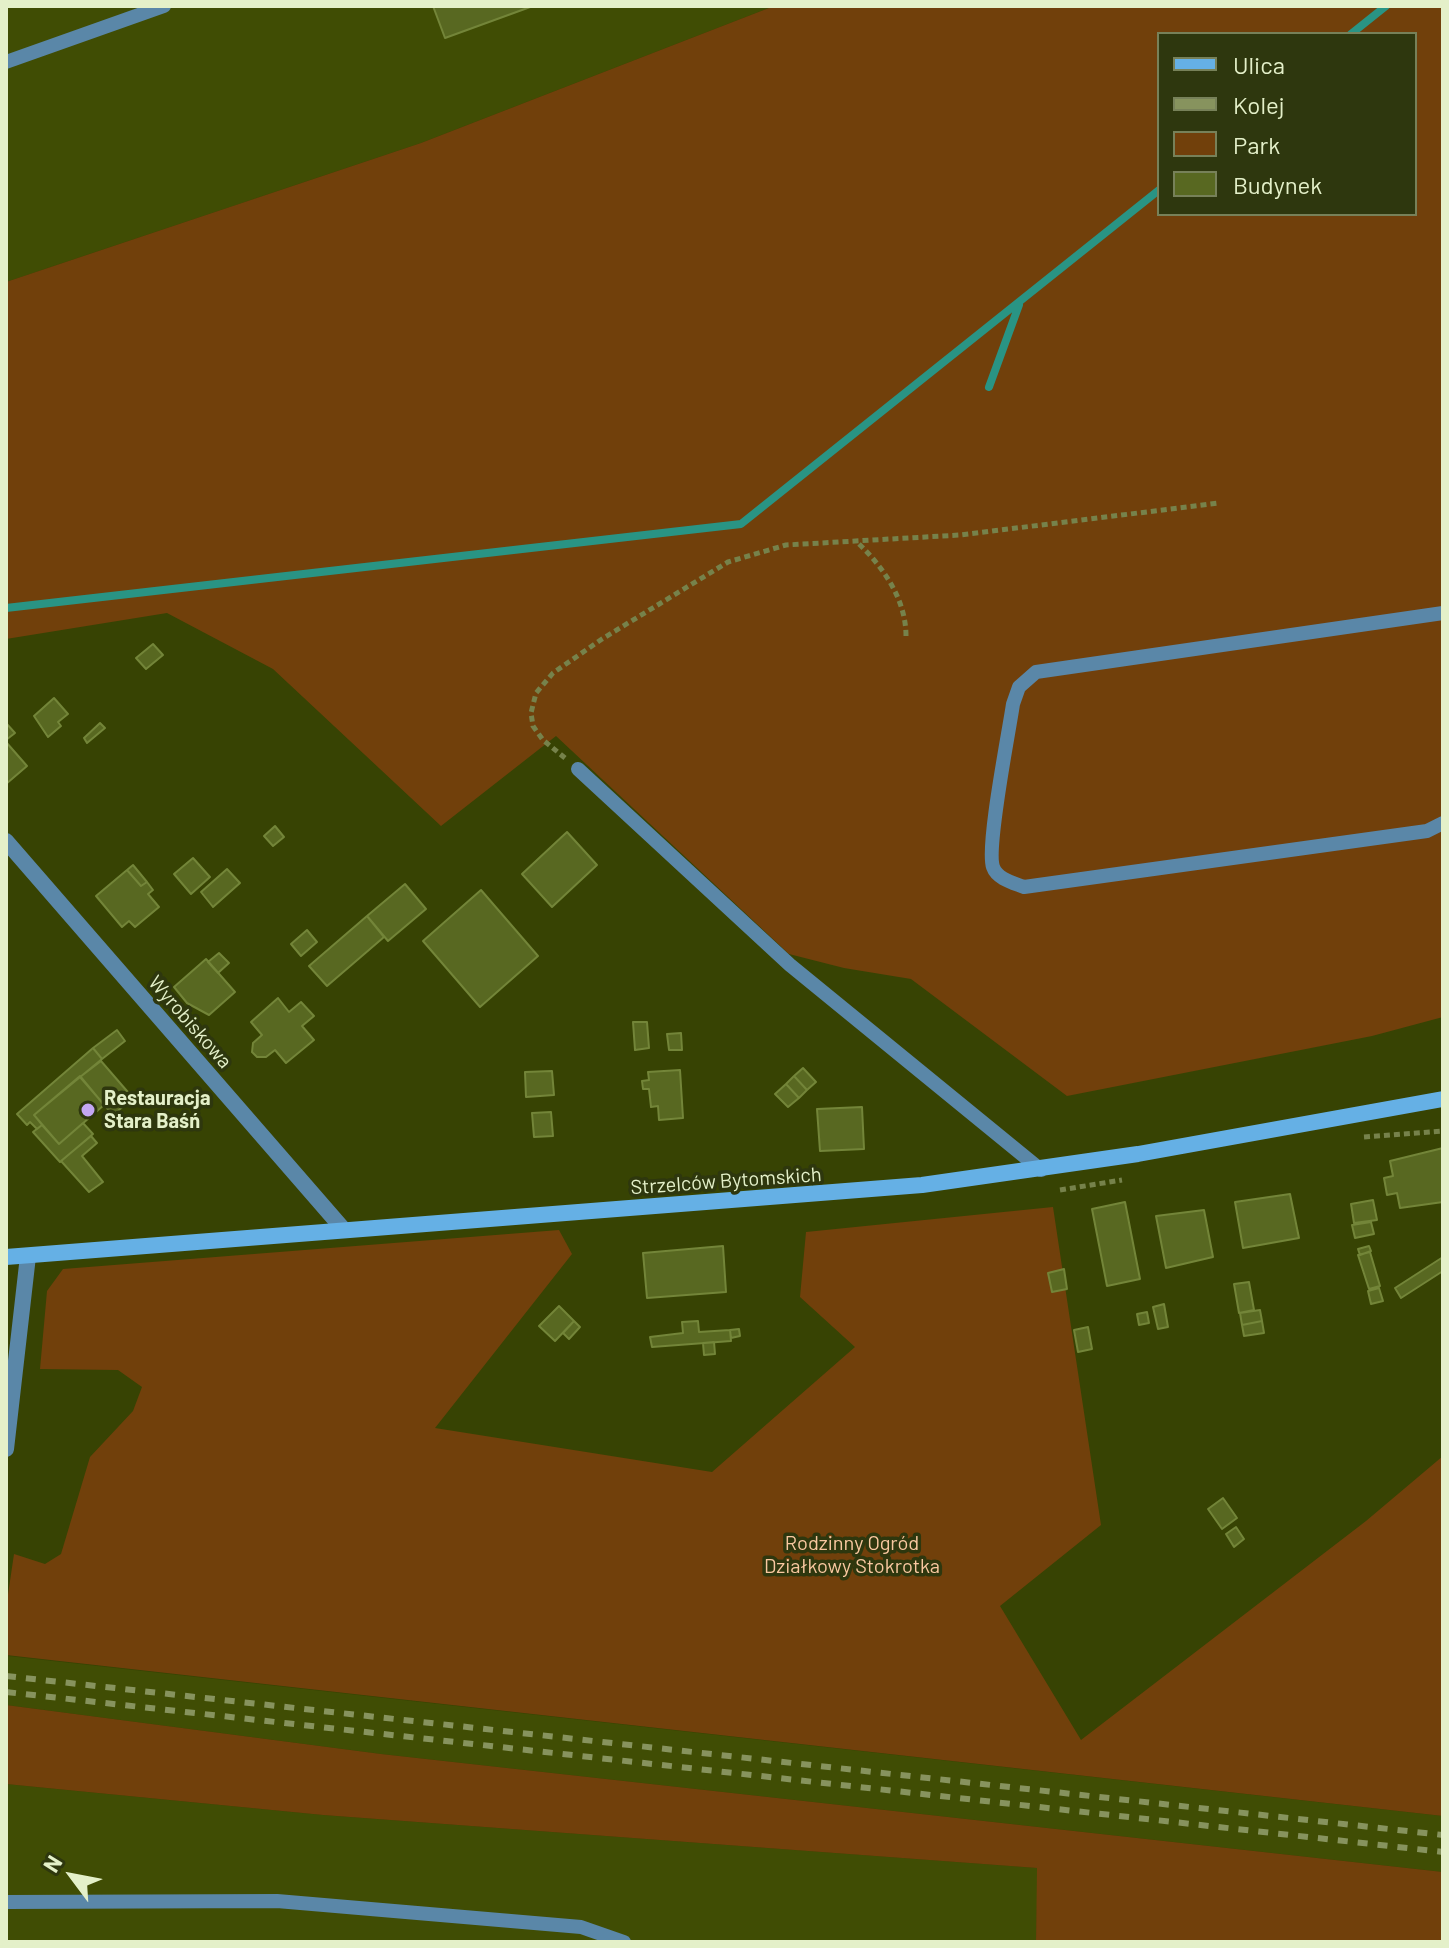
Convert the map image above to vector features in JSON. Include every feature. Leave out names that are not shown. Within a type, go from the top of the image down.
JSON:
[{"type":"street","name":"Wyrobiskowa","points":[[6,841],[344,1230]]},
{"type":"street","name":"Strzelców Bytomskich","points":[[6,1257],[922,1185],[1041,1170],[1443,1099]]},
{"type":"street","points":[[6,1449],[28,1256]]},
{"type":"lane","points":[[6,62],[164,6]]},
{"type":"lane","points":[[1443,613],[1036,672],[1019,687],[1013,704],[993,843],[993,866],[999,875],[1024,887],[1427,831],[1443,823]]},
{"type":"lane","points":[[578,769],[790,965],[1041,1170]]},
{"type":"lane","points":[[6,1902],[277,1901],[581,1927],[624,1942]]},
{"type":"path","points":[[578,769],[543,740],[533,726],[531,713],[536,693],[553,673],[728,562],[786,545],[960,535],[1219,503]]},
{"type":"path","points":[[858,543],[875,560],[893,589],[906,616],[906,636]]},
{"type":"path","points":[[1352,1139],[1443,1131]]},
{"type":"path","points":[[1060,1190],[1127,1180]]},
{"type":"shaded area","points":[[6,6],[774,6],[421,143],[6,282]]},
{"type":"shaded area","points":[[8,1656],[1443,1816],[1443,1872],[381,1754],[6,1705]]},
{"type":"shaded area","points":[[6,1784],[323,1815],[1038,1868],[1036,1942],[6,1942]]},
{"type":"green space","points":[[774,6],[1443,6],[1443,1017],[1372,1036],[1067,1096],[911,979],[844,968],[789,954],[556,736],[441,826],[273,669],[167,613],[6,639],[6,282],[421,143]]},
{"type":"green space","name":"Rodzinny Ogród Działkowy Stokrotka","points":[[1053,1207],[1101,1525],[1000,1606],[1081,1740],[1366,1521],[1443,1456],[1443,1816],[6,1655],[6,1608],[14,1554],[45,1564],[61,1554],[90,1457],[133,1411],[142,1387],[118,1370],[40,1369],[47,1291],[63,1269],[559,1230],[572,1254],[435,1428],[712,1472],[855,1347],[800,1297],[806,1232]]},
{"type":"green space","points":[[6,1705],[381,1754],[1443,1872],[1443,1942],[1036,1942],[1037,1868],[323,1815],[6,1784]]},
{"type":"building","points":[[433,6],[533,6],[445,38]]},
{"type":"building","points":[[153,644],[163,655],[146,669],[136,658]]},
{"type":"building","points":[[54,698],[68,714],[58,722],[61,726],[48,737],[34,716]]},
{"type":"building","points":[[6,723],[15,733],[6,740]]},
{"type":"building","points":[[100,723],[105,728],[87,743],[84,738]]},
{"type":"building","points":[[6,742],[27,766],[6,784]]},
{"type":"building","points":[[275,826],[284,837],[273,846],[264,836]]},
{"type":"building","points":[[567,832],[597,865],[552,907],[522,874]]},
{"type":"building","points":[[193,858],[210,877],[191,894],[174,874]]},
{"type":"building","points":[[133,865],[147,882],[141,886],[127,870]]},
{"type":"building","points":[[227,869],[240,883],[213,907],[201,892]]},
{"type":"building","points":[[127,870],[141,886],[147,882],[153,890],[148,894],[159,907],[135,927],[129,921],[122,927],[96,896]]},
{"type":"building","points":[[405,884],[426,909],[388,941],[367,916]]},
{"type":"building","points":[[481,890],[538,956],[480,1007],[423,941]]},
{"type":"building","points":[[367,916],[384,937],[327,986],[309,966]]},
{"type":"building","points":[[307,930],[317,942],[301,956],[291,944]]},
{"type":"building","points":[[219,953],[229,963],[218,973],[208,962]]},
{"type":"building","points":[[206,959],[235,992],[209,1015],[187,1003],[174,987]]},
{"type":"building","points":[[278,998],[289,1012],[301,1002],[314,1016],[302,1026],[314,1040],[286,1063],[275,1050],[266,1057],[257,1057],[252,1052],[253,1043],[262,1035],[251,1022]]},
{"type":"building","points":[[633,1022],[647,1022],[649,1048],[635,1050]]},
{"type":"building","points":[[117,1030],[125,1041],[102,1059],[93,1048]]},
{"type":"building","points":[[681,1033],[682,1050],[669,1050],[667,1034]]},
{"type":"building","points":[[93,1048],[102,1059],[34,1115],[42,1125],[37,1129],[30,1122],[27,1125],[17,1114]]},
{"type":"building","points":[[101,1061],[133,1098],[113,1115],[80,1077]]},
{"type":"building","points":[[803,1068],[816,1082],[807,1090],[794,1076]]},
{"type":"building","points":[[680,1070],[683,1118],[659,1120],[658,1106],[651,1107],[649,1089],[643,1089],[642,1081],[649,1080],[648,1072]]},
{"type":"building","points":[[552,1071],[554,1095],[526,1097],[525,1072]]},
{"type":"building","points":[[80,1076],[104,1105],[59,1144],[34,1115]]},
{"type":"building","points":[[794,1076],[807,1090],[799,1098],[786,1084]]},
{"type":"building","points":[[786,1084],[799,1098],[788,1107],[775,1094]]},
{"type":"building","points":[[862,1107],[864,1149],[820,1151],[817,1109]]},
{"type":"building","points":[[551,1112],[553,1136],[534,1137],[532,1113]]},
{"type":"building","points":[[83,1123],[93,1134],[60,1162],[33,1132],[42,1125],[59,1144]]},
{"type":"building","points":[[91,1136],[97,1143],[82,1156],[103,1182],[89,1192],[61,1161]]},
{"type":"building","points":[[1443,1148],[1443,1202],[1400,1208],[1397,1193],[1387,1195],[1384,1178],[1393,1176],[1390,1161]]},
{"type":"building","points":[[1290,1194],[1299,1238],[1243,1248],[1235,1202]]},
{"type":"building","points":[[1373,1200],[1377,1220],[1354,1223],[1351,1204]]},
{"type":"building","points":[[1125,1202],[1140,1279],[1107,1286],[1092,1209]]},
{"type":"building","points":[[1204,1210],[1213,1257],[1166,1268],[1156,1216]]},
{"type":"building","points":[[1371,1222],[1374,1234],[1355,1238],[1352,1225]]},
{"type":"building","points":[[723,1246],[726,1292],[647,1298],[643,1253]]},
{"type":"building","points":[[1369,1246],[1371,1251],[1360,1255],[1358,1249]]},
{"type":"building","points":[[1370,1252],[1380,1286],[1369,1289],[1358,1255]]},
{"type":"building","points":[[1443,1257],[1443,1271],[1401,1298],[1395,1288]]},
{"type":"building","points":[[1064,1269],[1067,1289],[1052,1292],[1048,1273]]},
{"type":"building","points":[[1249,1282],[1254,1310],[1239,1313],[1234,1284]]},
{"type":"building","points":[[1379,1288],[1383,1301],[1371,1304],[1368,1291]]},
{"type":"building","points":[[1164,1304],[1168,1327],[1158,1329],[1153,1307]]},
{"type":"building","points":[[559,1306],[574,1321],[555,1341],[539,1326]]},
{"type":"building","points":[[1260,1310],[1262,1321],[1242,1325],[1240,1313]]},
{"type":"building","points":[[1147,1312],[1149,1323],[1139,1325],[1137,1314]]},
{"type":"building","points":[[574,1321],[580,1327],[569,1339],[563,1333]]},
{"type":"building","points":[[698,1321],[699,1332],[730,1330],[731,1341],[652,1347],[650,1337],[683,1333],[682,1322]]},
{"type":"building","points":[[1262,1321],[1264,1333],[1244,1336],[1242,1325]]},
{"type":"building","points":[[1088,1327],[1092,1349],[1078,1352],[1074,1330]]},
{"type":"building","points":[[739,1329],[740,1336],[731,1338],[730,1330]]},
{"type":"building","points":[[714,1342],[715,1354],[704,1355],[703,1343]]},
{"type":"building","points":[[1223,1498],[1237,1518],[1222,1529],[1208,1509]]},
{"type":"building","points":[[1236,1527],[1244,1539],[1234,1547],[1226,1534]]},
{"type":"waterway","points":[[1354,32],[1386,6]]},
{"type":"waterway","points":[[6,608],[741,524],[1157,192]]},
{"type":"waterway","points":[[989,387],[1019,305]]},
{"type":"railway","points":[[6,1676],[1443,1835]]},
{"type":"railway","points":[[6,1692],[1443,1852]]},
{"type":"place","name":"Restauracja Stara Baśń","points":[[88,1110]]}]
